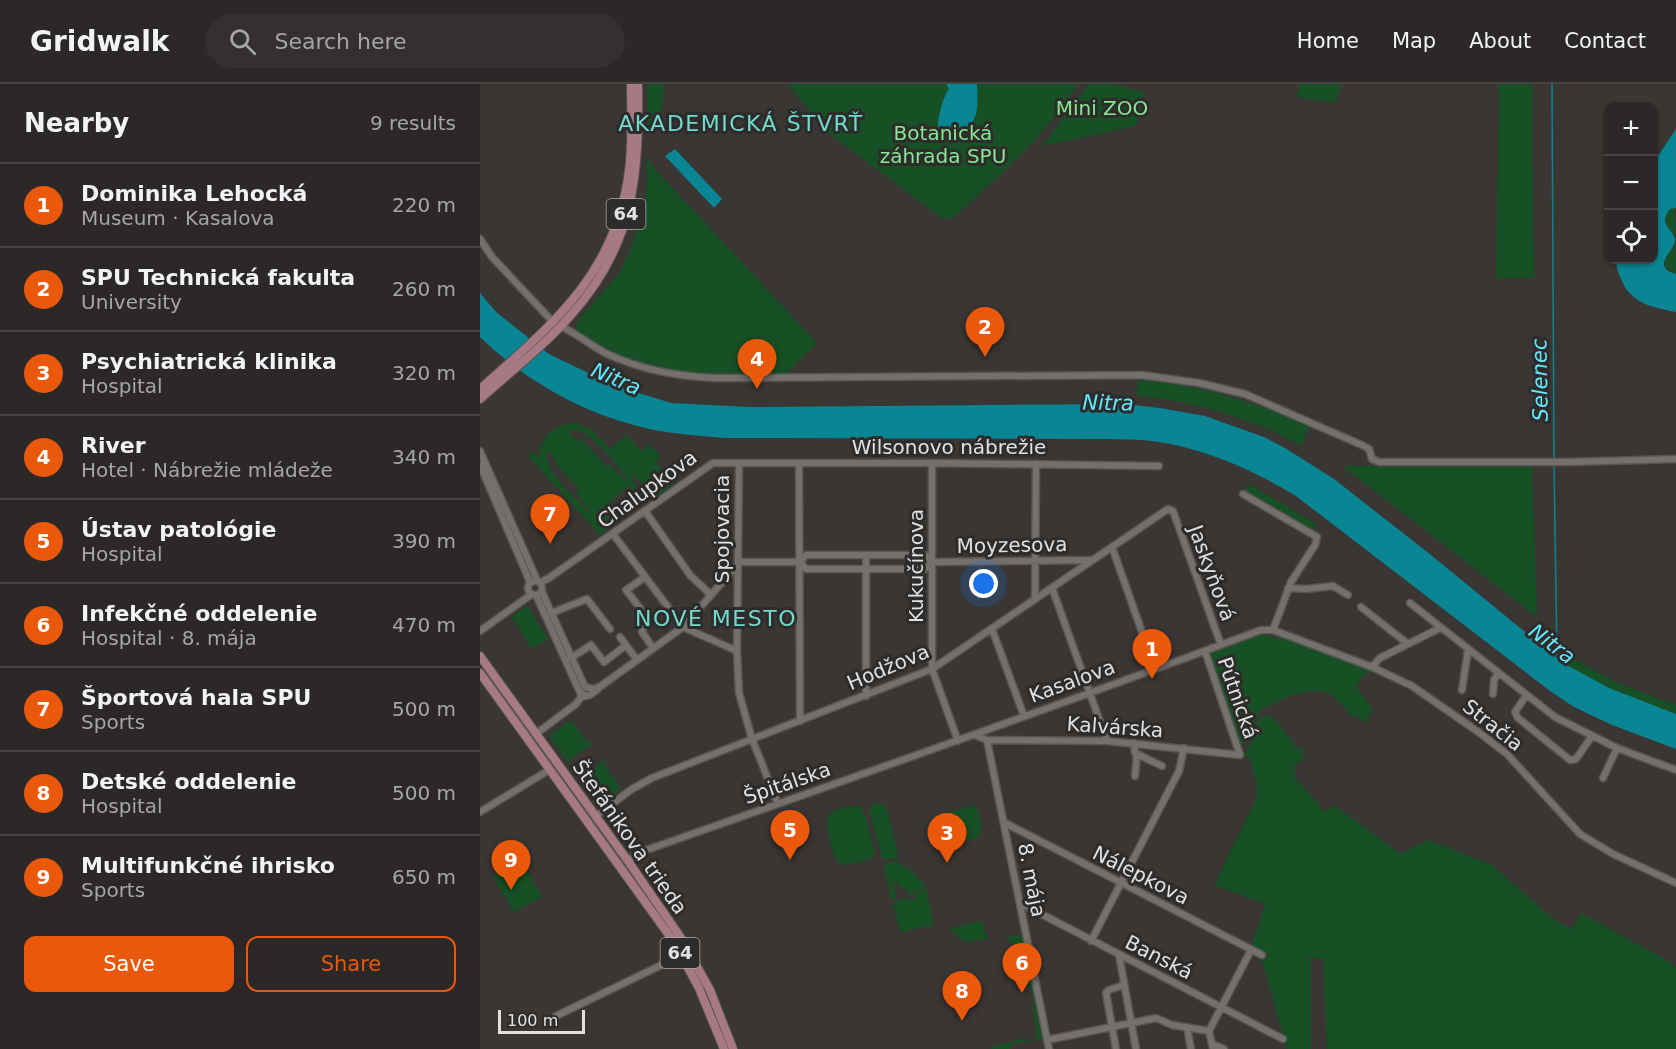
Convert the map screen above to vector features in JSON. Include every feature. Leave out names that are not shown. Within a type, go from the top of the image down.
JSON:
[{"type":"main road","name":"64","points":[[557,324],[593,274],[615,231],[629,172],[632,140],[631,84]]},
{"type":"main road","name":"64","points":[[480,399],[508,369],[579,306],[603,273],[621,232],[636,173],[638,84]]},
{"type":"main road","name":"64","points":[[480,388],[508,369]]},
{"type":"main road","name":"Štefánikova trieda","points":[[480,656],[690,951],[710,990],[734,1049]]},
{"type":"main road","name":"Štefánikova trieda","points":[[480,673],[682,955],[699,987],[724,1049]]},
{"type":"main road","points":[[528,740],[537,734]]},
{"type":"main road","points":[[549,770],[558,764]]},
{"type":"main road","points":[[620,866],[628,861]]},
{"type":"main road","points":[[682,955],[690,951]]},
{"type":"street","points":[[480,239],[492,257],[557,324],[604,352],[627,362],[674,376],[715,378],[1142,375],[1199,382],[1245,394],[1364,446],[1369,449],[1375,461],[1570,462],[1676,459]]},
{"type":"street","points":[[480,452],[582,697]]},
{"type":"street","points":[[799,462],[800,721]]},
{"type":"street","name":"Wilsonovo nábrežie","points":[[739,464],[932,462],[1159,466]]},
{"type":"street","name":"Kukučínova","points":[[932,462],[932,669],[958,741]]},
{"type":"street","name":"Chalupkova","points":[[480,631],[549,578],[713,463],[739,464]]},
{"type":"street","name":"Spojovacia","points":[[739,464],[737,651],[739,693],[752,739],[778,804]]},
{"type":"street","points":[[1035,599],[1036,464]]},
{"type":"street","points":[[480,465],[536,588],[551,613],[585,687],[582,697],[576,704],[537,734]]},
{"type":"street","points":[[1243,494],[1317,537],[1315,545],[1288,588],[1269,630]]},
{"type":"street","name":"Hodžova","points":[[596,816],[632,789],[652,778],[932,669],[1168,509],[1173,511]]},
{"type":"street","name":"Jaskyňová","points":[[1173,511],[1221,645]]},
{"type":"street","points":[[645,512],[690,575],[710,594]]},
{"type":"street","points":[[613,534],[682,627],[737,651]]},
{"type":"street","points":[[1112,548],[1155,669]]},
{"type":"street","name":"Moyzesova","points":[[739,562],[800,562],[806,555],[925,555],[932,562],[1093,560]]},
{"type":"street","points":[[866,555],[866,696]]},
{"type":"street","points":[[582,697],[590,695],[682,627],[739,562]]},
{"type":"street","name":"Moyzesova","points":[[800,562],[806,569],[925,569],[932,562]]},
{"type":"street","points":[[645,577],[626,590],[647,617],[642,633],[653,648]]},
{"type":"street","points":[[1288,588],[1333,586],[1348,595]]},
{"type":"street","points":[[1052,588],[1107,741]]},
{"type":"street","points":[[551,613],[587,599],[610,629]]},
{"type":"street","points":[[1410,603],[1555,717],[1617,748],[1676,770]]},
{"type":"street","points":[[1361,608],[1408,644]]},
{"type":"street","points":[[1372,667],[1380,658],[1440,628]]},
{"type":"street","points":[[992,629],[1024,716]]},
{"type":"street","name":"Kasalova","points":[[958,741],[1089,692],[1269,630]]},
{"type":"street","name":"Stračia","points":[[1269,630],[1372,667],[1412,686],[1507,754],[1580,834],[1613,854],[1676,883]]},
{"type":"street","points":[[620,637],[637,660]]},
{"type":"street","points":[[571,658],[591,645],[604,662],[625,646]]},
{"type":"street","points":[[1462,690],[1467,650]]},
{"type":"street","name":"Pútnická","points":[[1205,651],[1240,755]]},
{"type":"street","points":[[1493,694],[1494,680],[1498,674]]},
{"type":"street","points":[[585,687],[594,689],[601,686]]},
{"type":"street","points":[[1526,696],[1515,712],[1518,718],[1570,759],[1576,759],[1592,736]]},
{"type":"street","points":[[974,735],[987,740]]},
{"type":"street","name":"Kalvárska","points":[[987,740],[1107,741],[1240,755]]},
{"type":"street","name":"8. mája","points":[[987,740],[1049,1049]]},
{"type":"street","name":"Špitálska","points":[[628,861],[638,853],[958,741]]},
{"type":"street","points":[[1134,743],[1137,754],[1135,776]]},
{"type":"street","points":[[1091,941],[1179,771],[1184,748]]},
{"type":"street","points":[[1603,778],[1617,748]]},
{"type":"street","points":[[1137,754],[1162,766]]},
{"type":"street","points":[[480,812],[549,770]]},
{"type":"street","name":"Nálepkova","points":[[1005,823],[1263,956]]},
{"type":"street","name":"Banská","points":[[1020,903],[1283,1040]]},
{"type":"street","points":[[1224,1049],[1213,1046],[1209,1031],[1251,950]]},
{"type":"street","points":[[556,1016],[682,955]]},
{"type":"street","points":[[1119,955],[1136,1049]]},
{"type":"street","points":[[1116,1049],[1106,993],[1124,985]]},
{"type":"street","points":[[1047,1040],[1156,1018],[1172,1024],[1209,1031]]},
{"type":"street","points":[[1187,1027],[1191,1049]]},
{"type":"green space","points":[[647,84],[664,84],[661,122],[648,135]]},
{"type":"green space","name":"Botanická záhrada SPU","points":[[787,84],[1078,84],[1036,139],[1004,171],[953,218],[943,219],[830,134]]},
{"type":"green space","name":"Mini ZOO","points":[[1089,84],[1111,84],[1144,92],[1136,126],[1042,146]]},
{"type":"green space","points":[[1300,84],[1341,84],[1336,103],[1297,97]]},
{"type":"green space","points":[[1499,84],[1532,84],[1534,278],[1496,278]]},
{"type":"green space","points":[[647,156],[654,168],[817,343],[785,375],[706,374],[667,370],[622,357],[575,332],[578,320],[619,274],[632,245],[646,201]]},
{"type":"green space","points":[[1675,207],[1676,274],[1665,267],[1666,259],[1675,240],[1665,219],[1670,209]]},
{"type":"green space","points":[[1138,380],[1205,390],[1267,409],[1310,426],[1301,446],[1262,427],[1222,412],[1180,402],[1137,396]]},
{"type":"green space","points":[[576,423],[592,430],[610,449],[626,435],[642,451],[649,444],[661,457],[655,462],[674,483],[655,498],[627,468],[636,487],[634,504],[624,518],[603,524],[608,529],[600,535],[528,456],[533,452],[539,458],[545,438],[555,429]],"holes":[[[578,430],[607,454],[621,470],[629,484],[610,464],[606,466],[582,439],[578,442],[568,431]],[[547,450],[557,461],[555,463],[579,490],[576,494],[593,514],[560,482],[549,466]],[[629,485],[629,499],[622,510],[610,516],[596,515]]]},
{"type":"green space","points":[[1532,465],[1537,617],[1342,466]]},
{"type":"green space","points":[[1249,484],[1316,524],[1313,530],[1245,490]]},
{"type":"green space","points":[[528,606],[548,639],[532,649],[511,616]]},
{"type":"green space","points":[[1263,634],[1277,639],[1280,637],[1372,669],[1368,674],[1365,673],[1356,687],[1372,708],[1367,724],[1355,715],[1353,718],[1330,694],[1322,691],[1305,692],[1262,708],[1243,745],[1239,746],[1209,654]]},
{"type":"green space","points":[[1561,652],[1616,682],[1676,705],[1676,714],[1614,691],[1582,675],[1558,657]]},
{"type":"green space","points":[[1263,716],[1277,722],[1295,743],[1293,746],[1305,751],[1302,754],[1306,754],[1293,768],[1297,771],[1293,776],[1318,803],[1322,811],[1335,806],[1401,854],[1428,840],[1492,865],[1553,919],[1572,929],[1581,913],[1670,962],[1676,968],[1676,1049],[1327,1049],[1323,959],[1311,957],[1311,1049],[1287,1049],[1263,964],[1252,944],[1265,904],[1214,885],[1256,799],[1257,786],[1250,759],[1244,755],[1254,737],[1258,721]]},
{"type":"green space","points":[[571,720],[586,741],[591,741],[593,744],[568,762],[549,736]]},
{"type":"green space","points":[[605,759],[605,766],[621,789],[603,805],[600,805],[580,778]]},
{"type":"green space","points":[[883,804],[887,809],[898,854],[896,858],[882,859],[869,809],[871,805]]},
{"type":"green space","points":[[860,805],[867,821],[875,855],[865,861],[844,865],[837,860],[832,848],[828,832],[829,815],[835,810]]},
{"type":"green space","points":[[976,805],[981,822],[980,835],[977,838],[947,845],[940,814]]},
{"type":"green space","points":[[520,859],[542,897],[513,912],[493,875]]},
{"type":"green space","points":[[897,861],[916,875],[926,887],[908,895],[906,888],[900,889],[898,882],[893,883],[896,897],[894,900],[891,899],[884,867],[886,864]]},
{"type":"green space","points":[[926,888],[934,925],[900,932],[893,904],[907,897],[910,901],[913,900],[916,897],[913,895]]},
{"type":"green space","points":[[978,921],[982,922],[988,939],[965,942],[949,929]]},
{"type":"green space","points":[[1023,934],[1042,1036],[1040,1039],[1011,1044],[1011,1049],[991,1049],[991,1047],[1020,1039],[1038,1038],[1034,1036],[1037,1034],[1030,984],[1027,984],[1018,950],[1005,938]]},
{"type":"water","points":[[946,84],[977,84],[975,116],[968,127],[963,130],[951,131],[938,127],[941,107],[949,89]]},
{"type":"water","points":[[1676,129],[1676,208],[1670,209],[1665,219],[1675,239],[1664,263],[1668,271],[1676,274],[1676,312],[1643,303],[1635,298],[1623,284],[1616,264],[1658,264],[1658,156]]},
{"type":"water","points":[[675,149],[722,199],[714,208],[665,156]]},
{"type":"water","points":[[480,293],[496,312],[549,354],[613,385],[671,403],[749,407],[1124,404],[1205,416],[1264,437],[1334,479],[1563,663],[1609,688],[1676,714],[1676,749],[1612,725],[1574,707],[1296,496],[1262,477],[1209,454],[1171,444],[1141,440],[725,438],[645,428],[592,411],[551,391],[496,352],[480,337]]},
{"type":"waterway","name":"Selenec","points":[[1552,84],[1554,461]]},
{"type":"waterway","name":"Selenec","points":[[1554,466],[1557,656]]},
{"type":"place","name":"SPU Technická fakulta","points":[[985,357]]},
{"type":"place","name":"River","points":[[757,389]]},
{"type":"place","name":"Športová hala SPU","points":[[550,544]]},
{"type":"place","name":"Dominika Lehocká","points":[[1152,679]]},
{"type":"place","name":"Ústav patológie","points":[[790,860]]},
{"type":"place","name":"Psychiatrická klinika","points":[[947,863]]},
{"type":"place","name":"Multifunkčné ihrisko","points":[[511,890]]},
{"type":"place","name":"Infekčné oddelenie","points":[[1022,993]]},
{"type":"place","name":"Detské oddelenie","points":[[962,1021]]},
{"type":"district","name":"AKADEMICKÁ ŠTVRŤ","points":[[741,123]]},
{"type":"district","name":"NOVÉ MESTO","points":[[716,618]]},
{"type":"water label","name":"Nitra","points":[[616,379]]},
{"type":"water label","name":"Nitra","points":[[1108,403]]},
{"type":"water label","name":"Nitra","points":[[1552,644]]}]
